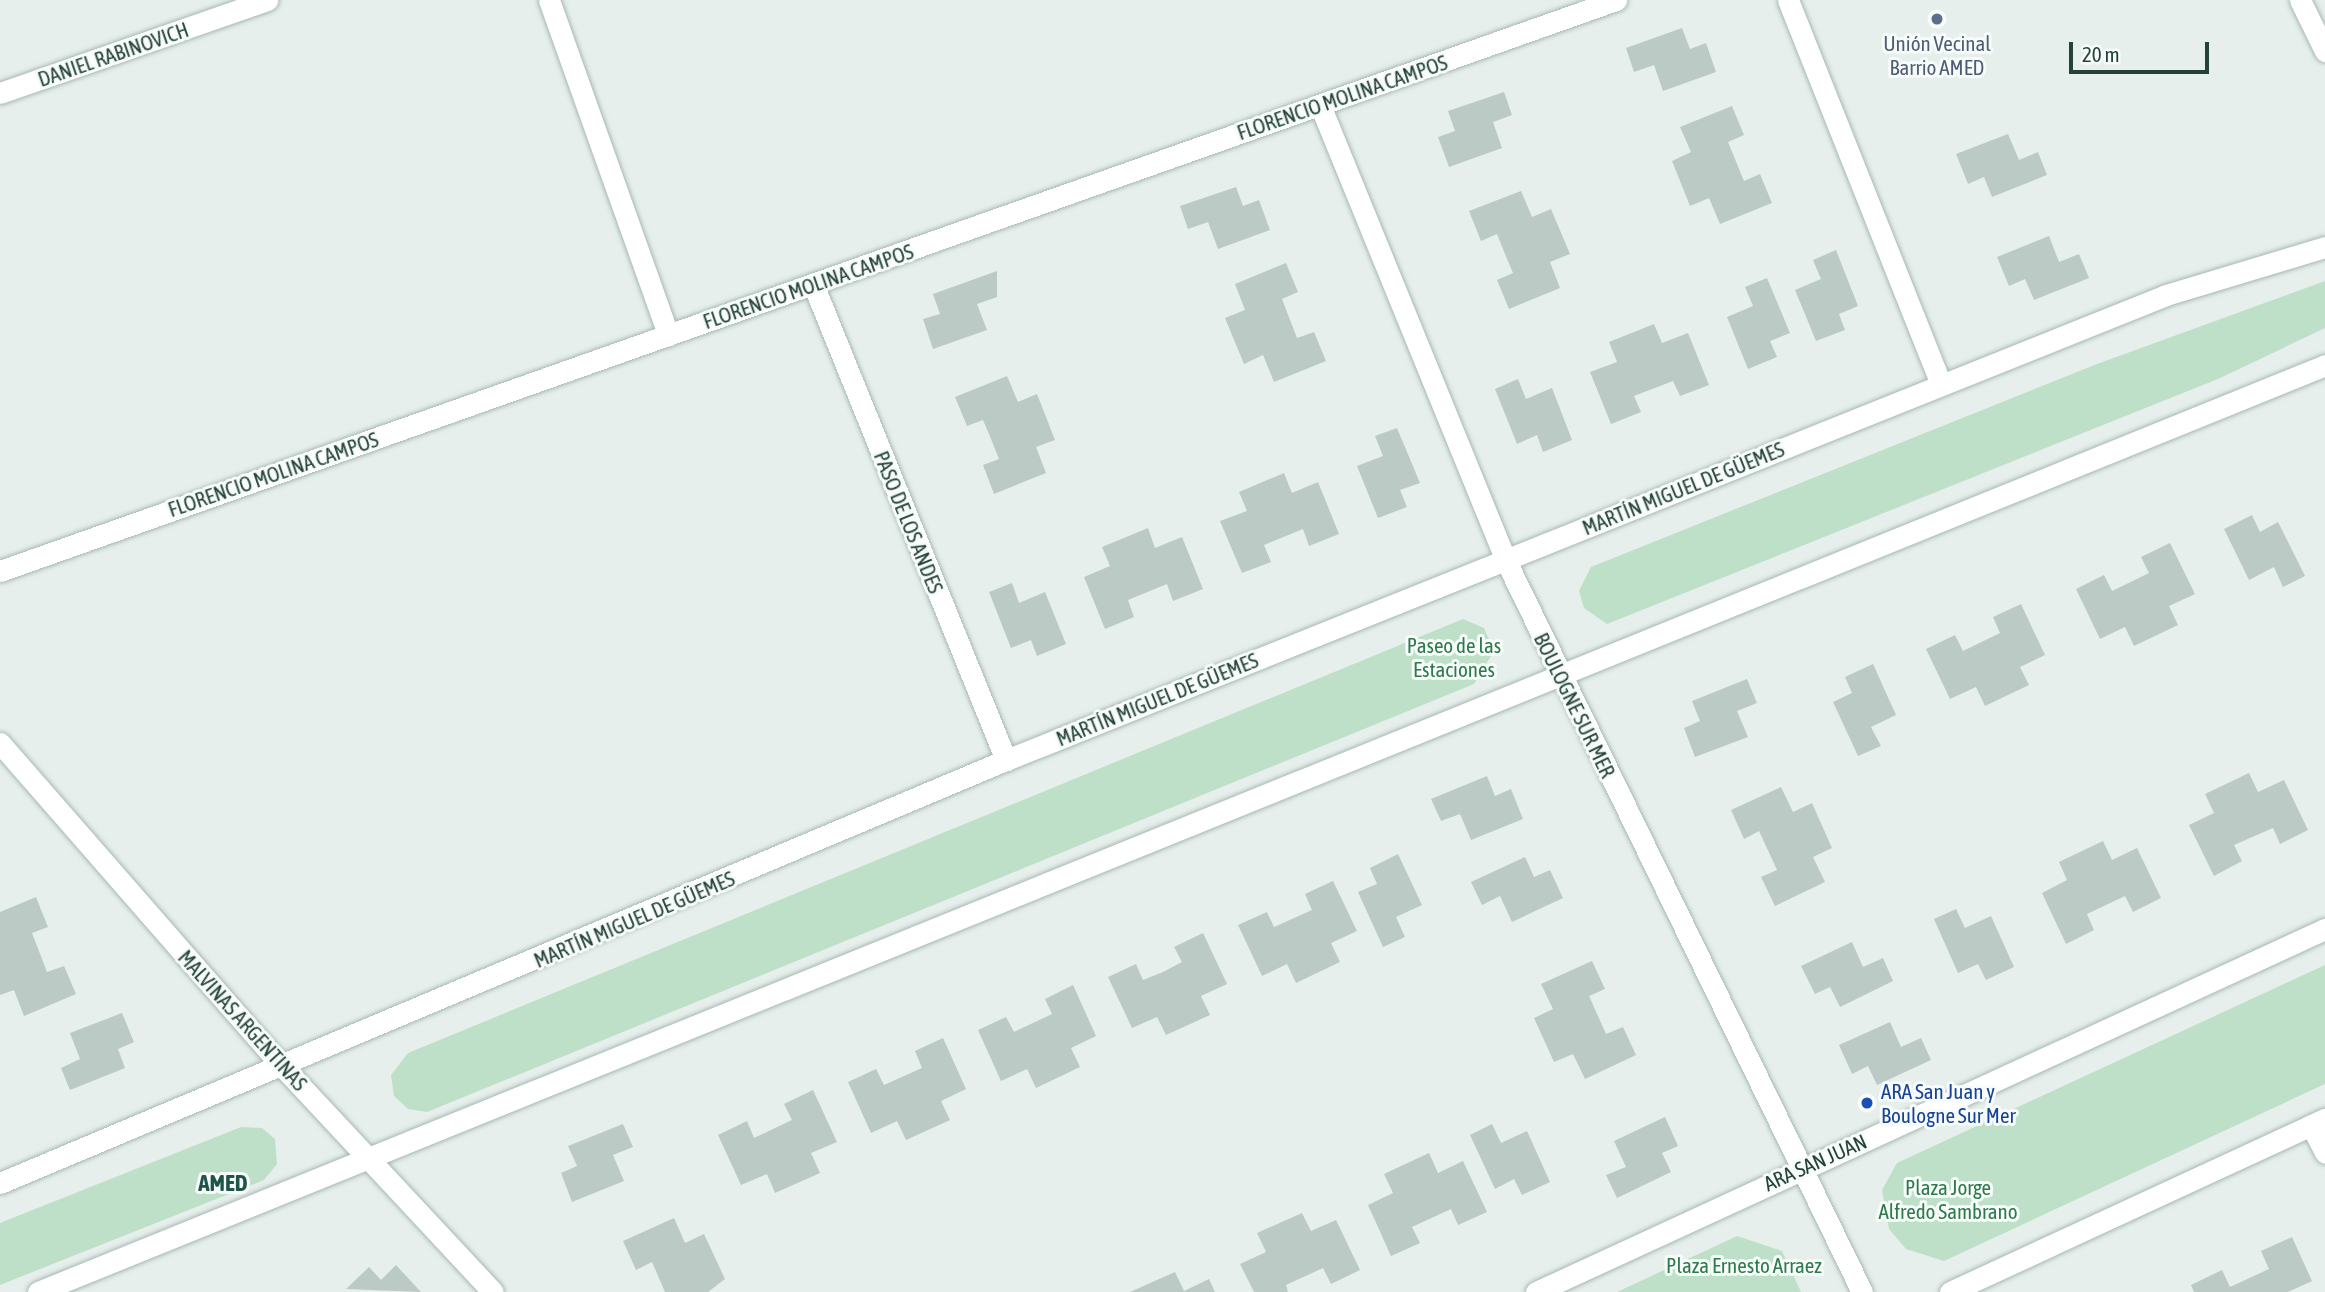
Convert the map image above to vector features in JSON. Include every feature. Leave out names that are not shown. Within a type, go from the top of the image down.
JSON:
[{"type":"street","name":"DANIEL RABINOVICH","points":[[0,93],[267,0]]},
{"type":"street","points":[[549,0],[668,335]]},
{"type":"street","name":"FLORENCIO MOLINA CAMPOS","points":[[0,571],[1616,0]]},
{"type":"street","points":[[1788,0],[1941,384]]},
{"type":"street","points":[[2300,0],[2325,51]]},
{"type":"street","name":"BOULOGNE SUR MER","points":[[1320,104],[1505,559],[1559,675],[1862,1292]]},
{"type":"street","name":"MARTÍN MIGUEL DE GÜEMES","points":[[0,1182],[284,1068],[1006,760],[1505,559],[2166,295],[2325,247]]},
{"type":"street","name":"PASO DE LOS ANDES","points":[[813,284],[1006,760]]},
{"type":"street","points":[[38,1292],[2325,365]]},
{"type":"street","name":"MALVINAS ARGENTINAS","points":[[0,743],[284,1068],[492,1292]]},
{"type":"street","name":"ARA SAN JUAN","points":[[1536,1292],[2325,929]]},
{"type":"street","points":[[1950,1292],[2318,1122],[2325,1153]]},
{"type":"green space","points":[[2325,281],[2325,328],[2218,379],[1607,624],[1584,608],[1579,591],[1591,567],[2097,364]]},
{"type":"green space","name":"Paseo de las Estaciones","points":[[1463,619],[1484,628],[1494,651],[1474,684],[427,1112],[408,1109],[394,1096],[391,1075],[408,1053]]},
{"type":"green space","name":"Plaza Jorge Alfredo Sambrano","points":[[2325,965],[2325,1084],[1944,1261],[1906,1249],[1889,1229],[1882,1190],[1897,1163]]},
{"type":"green space","points":[[241,1127],[262,1128],[275,1139],[277,1164],[264,1180],[0,1285],[0,1223]]},
{"type":"green space","name":"Plaza Ernesto Arraez","points":[[1737,1236],[1782,1251],[1801,1292],[1617,1292]]},
{"type":"building","points":[[1682,28],[1690,49],[1706,43],[1716,72],[1663,91],[1654,65],[1634,72],[1626,48]]},
{"type":"building","points":[[1504,92],[1512,115],[1493,122],[1502,148],[1449,167],[1438,137],[1455,131],[1448,111]]},
{"type":"building","points":[[1732,106],[1744,135],[1728,142],[1744,181],[1760,174],[1772,203],[1720,224],[1709,198],[1690,206],[1672,161],[1691,152],[1680,127]]},
{"type":"building","points":[[2008,134],[2019,160],[2038,152],[2047,175],[1992,197],[1984,177],[1968,184],[1956,154]]},
{"type":"building","points":[[1236,187],[1243,206],[1259,200],[1270,230],[1218,249],[1208,222],[1188,229],[1180,206]]},
{"type":"building","points":[[1521,191],[1532,217],[1551,209],[1570,254],[1550,262],[1560,288],[1509,309],[1497,280],[1513,273],[1497,234],[1481,241],[1469,211]]},
{"type":"building","points":[[2049,236],[2059,262],[2079,254],[2089,278],[2034,300],[2025,279],[2009,286],[1997,257]]},
{"type":"building","points":[[1836,250],[1858,306],[1839,314],[1845,330],[1816,341],[1795,290],[1821,279],[1813,260]]},
{"type":"building","points":[[1286,263],[1298,292],[1282,299],[1297,338],[1314,332],[1326,361],[1274,382],[1263,355],[1244,364],[1225,318],[1245,310],[1235,284]]},
{"type":"building","points":[[997,271],[997,297],[977,304],[987,330],[933,349],[923,319],[940,314],[933,294]]},
{"type":"building","points":[[1767,278],[1790,333],[1770,341],[1777,357],[1748,369],[1727,317],[1753,306],[1745,287]]},
{"type":"building","points":[[1654,324],[1662,343],[1688,333],[1709,385],[1680,396],[1673,381],[1634,396],[1641,412],[1611,424],[1590,372],[1617,362],[1609,342]]},
{"type":"building","points":[[1007,376],[1018,402],[1037,394],[1055,440],[1036,447],[1046,473],[994,494],[983,465],[999,459],[991,439],[983,420],[967,426],[955,397]]},
{"type":"building","points":[[1518,379],[1526,399],[1552,388],[1572,440],[1543,452],[1537,435],[1517,444],[1495,389]]},
{"type":"building","points":[[1397,428],[1420,483],[1400,490],[1407,507],[1378,518],[1357,466],[1383,456],[1375,436]]},
{"type":"building","points":[[1284,473],[1292,493],[1318,482],[1339,534],[1309,546],[1303,529],[1264,545],[1271,562],[1242,573],[1220,521],[1247,511],[1239,492]]},
{"type":"building","points":[[2252,515],[2260,532],[2278,522],[2305,576],[2283,587],[2274,567],[2249,580],[2224,529]]},
{"type":"building","points":[[1148,528],[1155,548],[1182,537],[1203,589],[1173,601],[1167,584],[1128,600],[1134,617],[1105,629],[1084,577],[1110,566],[1102,547]]},
{"type":"building","points":[[2170,543],[2195,594],[2169,606],[2178,625],[2134,646],[2125,627],[2100,639],[2076,589],[2104,575],[2112,591],[2149,573],[2141,557]]},
{"type":"building","points":[[1012,583],[1019,603],[1045,592],[1066,644],[1037,656],[1031,640],[1011,648],[989,592]]},
{"type":"building","points":[[2021,604],[2045,655],[2020,667],[2029,685],[1985,706],[1976,687],[1950,699],[1926,649],[1955,635],[1963,651],[2000,633],[1993,617]]},
{"type":"building","points":[[1873,664],[1896,715],[1871,727],[1881,746],[1858,756],[1833,702],[1852,693],[1845,677]]},
{"type":"building","points":[[1747,679],[1757,703],[1737,711],[1748,737],[1695,757],[1684,728],[1700,721],[1692,701]]},
{"type":"building","points":[[2249,773],[2258,792],[2284,780],[2308,830],[2280,844],[2273,828],[2234,845],[2242,861],[2214,876],[2189,825],[2214,813],[2205,794]]},
{"type":"building","points":[[1487,776],[1495,796],[1511,789],[1523,819],[1471,840],[1460,814],[1441,821],[1431,799]]},
{"type":"building","points":[[1781,787],[1793,812],[1812,803],[1832,848],[1813,857],[1825,882],[1775,906],[1761,877],[1777,870],[1759,831],[1744,839],[1731,810]]},
{"type":"building","points":[[2103,841],[2112,860],[2137,848],[2161,898],[2133,912],[2125,896],[2087,914],[2094,930],[2066,944],[2042,893],[2067,880],[2059,862]]},
{"type":"building","points":[[1398,854],[1422,905],[1396,917],[1405,937],[1383,947],[1358,892],[1377,884],[1370,868]]},
{"type":"building","points":[[1525,857],[1534,877],[1550,870],[1563,898],[1512,922],[1500,896],[1482,905],[1471,882]]},
{"type":"building","points":[[1333,881],[1357,931],[1331,943],[1340,962],[1296,983],[1287,964],[1262,976],[1238,925],[1267,912],[1274,927],[1312,910],[1305,894]]},
{"type":"building","points":[[36,897],[48,927],[32,933],[47,972],[64,966],[76,994],[24,1016],[14,990],[0,995],[0,912]]},
{"type":"building","points":[[1956,909],[1965,928],[1991,916],[2014,967],[1986,980],[1978,964],[1958,973],[1934,919]]},
{"type":"building","points":[[1203,933],[1227,984],[1201,996],[1210,1015],[1166,1035],[1157,1017],[1132,1028],[1108,977],[1136,964],[1143,980],[1163,972],[1182,962],[1174,947]]},
{"type":"building","points":[[1852,942],[1863,967],[1883,958],[1893,981],[1840,1007],[1830,987],[1815,994],[1801,966]]},
{"type":"building","points":[[1592,961],[1605,989],[1589,996],[1606,1034],[1623,1027],[1636,1055],[1585,1079],[1573,1054],[1554,1062],[1534,1018],[1553,1009],[1541,984]]},
{"type":"building","points":[[1073,985],[1096,1036],[1071,1048],[1080,1067],[1036,1088],[1027,1069],[1001,1081],[978,1030],[1006,1017],[1014,1032],[1052,1014],[1045,999]]},
{"type":"building","points":[[122,1013],[134,1042],[118,1049],[125,1068],[70,1090],[61,1068],[80,1059],[70,1033]]},
{"type":"building","points":[[1890,1022],[1901,1047],[1921,1038],[1931,1060],[1877,1085],[1868,1066],[1852,1074],[1839,1045]]},
{"type":"building","points":[[943,1038],[966,1089],[941,1101],[950,1120],[906,1140],[897,1121],[871,1133],[848,1082],[876,1069],[884,1085],[922,1068],[915,1051]]},
{"type":"building","points":[[813,1090],[837,1142],[811,1153],[820,1173],[775,1193],[767,1174],[741,1185],[718,1135],[747,1121],[754,1138],[792,1120],[784,1104]]},
{"type":"building","points":[[1665,1117],[1678,1146],[1662,1153],[1671,1172],[1617,1198],[1606,1175],[1626,1167],[1614,1141]]},
{"type":"building","points":[[623,1124],[633,1147],[613,1155],[624,1181],[572,1202],[561,1173],[577,1166],[568,1146]]},
{"type":"building","points":[[1492,1124],[1501,1143],[1527,1131],[1550,1182],[1522,1195],[1514,1179],[1495,1189],[1470,1135]]},
{"type":"building","points":[[1429,1153],[1438,1173],[1463,1161],[1487,1212],[1458,1225],[1451,1209],[1412,1227],[1420,1243],[1391,1256],[1368,1205],[1393,1193],[1384,1174]]},
{"type":"building","points":[[1302,1213],[1311,1231],[1336,1220],[1360,1270],[1331,1284],[1323,1268],[1286,1285],[1288,1292],[1254,1292],[1240,1264],[1266,1252],[1257,1233]]},
{"type":"building","points":[[674,1218],[685,1243],[704,1234],[725,1279],[708,1292],[665,1292],[652,1262],[636,1270],[623,1241]]},
{"type":"building","points":[[2292,1237],[2312,1281],[2288,1292],[2194,1292],[2191,1285],[2222,1270],[2230,1287],[2269,1269],[2261,1251]]},
{"type":"building","points":[[396,1265],[421,1292],[346,1289],[369,1267],[381,1280]]},
{"type":"building","points":[[1175,1272],[1184,1291],[1209,1279],[1215,1292],[1130,1292]]},
{"type":"place","name":"Unión Vecinal Barrio AMED","points":[[1937,19]]},
{"type":"place","name":"ARA San Juan y Boulogne Sur Mer","points":[[1867,1103]]},
{"type":"district","name":"AMED","points":[[223,1183]]}]
